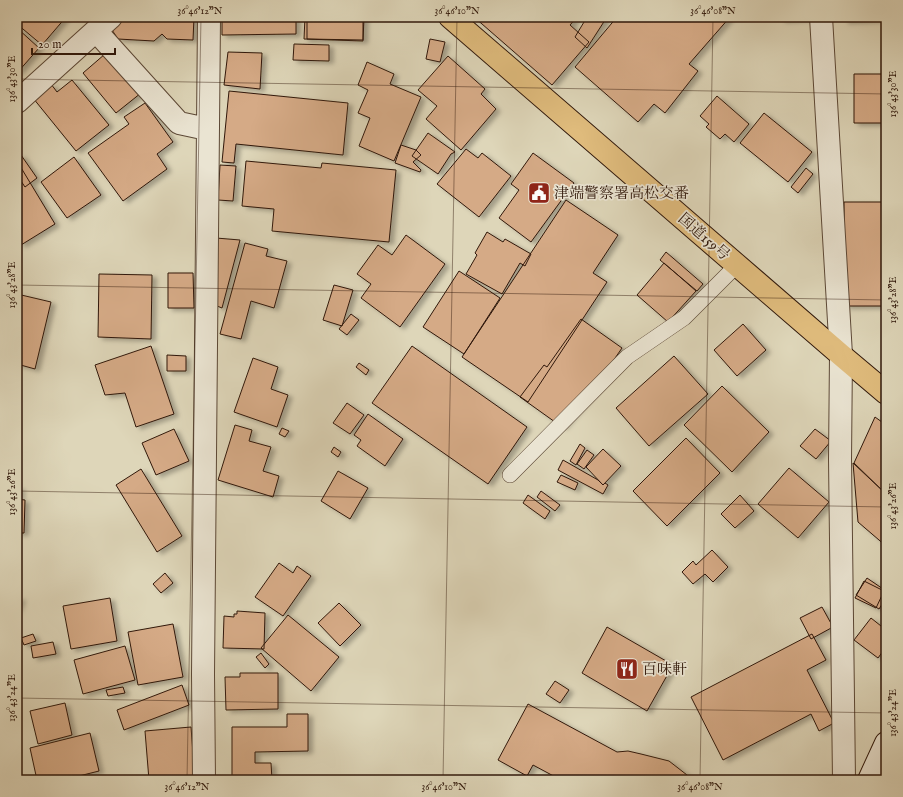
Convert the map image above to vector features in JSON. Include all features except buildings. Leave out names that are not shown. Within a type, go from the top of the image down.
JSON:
[{"type":"highway","name":"国道159号","points":[[450,17],[886,393]]},
{"type":"street","points":[[204,780],[203,674],[209,17]]},
{"type":"street","points":[[821,17],[841,355],[840,459],[844,780]]},
{"type":"street","points":[[17,102],[104,24],[179,123],[207,129]]},
{"type":"street","points":[[869,780],[886,743]]},
{"type":"lane","points":[[510,475],[627,357],[684,318],[737,265]]},
{"type":"place","name":"津端警察署高松交番","points":[[539,193]]},
{"type":"place","name":"百味軒","points":[[627,669]]}]
